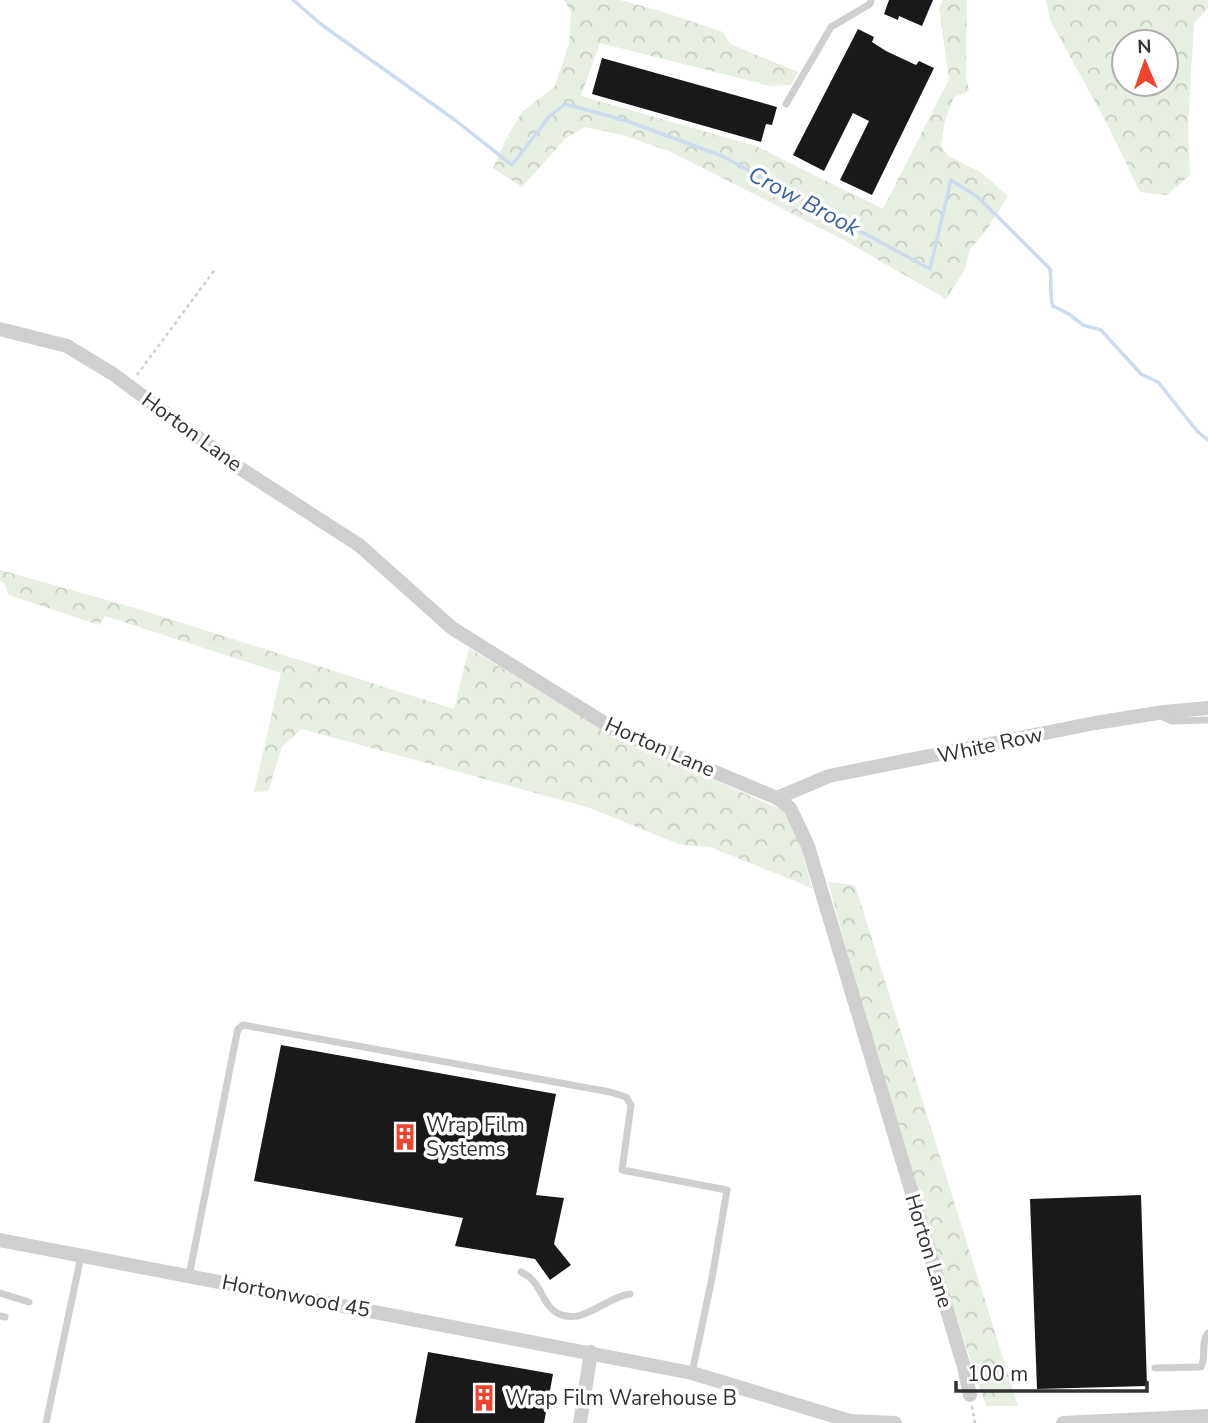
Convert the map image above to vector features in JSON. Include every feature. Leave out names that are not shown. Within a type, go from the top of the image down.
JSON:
[{"type":"street","name":"Horton Lane","points":[[0,329],[67,346],[129,386],[241,469],[359,545],[452,628],[617,732],[777,799],[790,808],[808,845],[964,1367],[970,1395]]},
{"type":"street","name":"White Row","points":[[777,799],[829,776],[1095,723],[1154,713],[1208,708]]},
{"type":"street","name":"Hortonwood 45","points":[[0,1240],[591,1352],[692,1373],[850,1421],[895,1423]]},
{"type":"street","points":[[580,1423],[591,1352]]},
{"type":"street","points":[[1063,1423],[1208,1416]]},
{"type":"lane","points":[[786,104],[831,27],[870,4],[871,0]]},
{"type":"lane","points":[[1154,713],[1172,722],[1208,720]]},
{"type":"lane","points":[[189,1276],[234,1047],[238,1029],[243,1024],[621,1094],[628,1100],[631,1110],[622,1170],[727,1190],[692,1373]]},
{"type":"lane","points":[[46,1423],[81,1256]]},
{"type":"lane","points":[[521,1272],[535,1280],[551,1307],[561,1314],[587,1313],[623,1294],[630,1294]]},
{"type":"lane","points":[[0,1293],[29,1301]]},
{"type":"lane","points":[[1155,1368],[1201,1367],[1204,1363],[1204,1341],[1208,1333]]},
{"type":"path","points":[[129,386],[216,268]]},
{"type":"path","points":[[970,1395],[975,1423]]},
{"type":"green space","points":[[564,0],[620,0],[660,11],[723,32],[730,44],[798,72],[791,85],[771,86],[600,43],[581,96],[756,146],[883,209],[949,79],[939,8],[943,0],[967,0],[966,76],[969,91],[954,97],[945,120],[941,145],[947,155],[982,173],[1008,196],[986,231],[970,249],[965,269],[946,299],[842,239],[669,151],[622,135],[585,127],[566,138],[522,187],[493,168],[522,112],[555,86],[569,44],[571,12]]},
{"type":"green space","points":[[1046,0],[1208,0],[1208,8],[1194,23],[1188,127],[1190,175],[1167,195],[1140,192],[1106,122],[1050,20]]},
{"type":"green space","points":[[0,570],[135,608],[454,709],[469,648],[607,732],[782,810],[796,829],[812,888],[710,847],[681,845],[587,807],[302,729],[282,747],[268,791],[254,792],[281,673],[105,616],[99,625],[9,595],[4,583],[0,581]]},
{"type":"green space","points":[[828,882],[855,885],[1018,1406],[986,1406],[903,1145]]},
{"type":"building","points":[[889,0],[933,0],[922,26],[899,16],[898,20],[884,14]]},
{"type":"building","points":[[858,29],[874,37],[872,42],[886,51],[916,65],[919,61],[934,68],[872,195],[840,180],[869,121],[853,113],[824,171],[793,155]]},
{"type":"building","points":[[602,58],[777,107],[772,125],[766,124],[761,142],[592,94]]},
{"type":"building","name":"Wrap Film Systems","points":[[281,1045],[556,1094],[536,1195],[564,1198],[554,1244],[571,1265],[550,1280],[535,1259],[455,1246],[463,1218],[254,1181]]},
{"type":"building","points":[[1141,1195],[1147,1386],[1037,1389],[1030,1199]]},
{"type":"building","name":"Wrap Film Warehouse B","points":[[428,1352],[553,1374],[544,1423],[415,1423]]},
{"type":"waterway","name":"Crow Brook","points":[[293,0],[322,25],[455,120],[512,165],[549,117],[565,104],[627,121],[722,156],[930,269],[951,180],[979,198],[1050,269],[1053,306],[1083,325],[1101,330],[1141,374],[1158,382],[1197,431],[1208,440]]},
{"type":"place","name":"Wrap Film Systems","points":[[405,1137]]},
{"type":"place","name":"Wrap Film Warehouse B","points":[[484,1398]]}]
